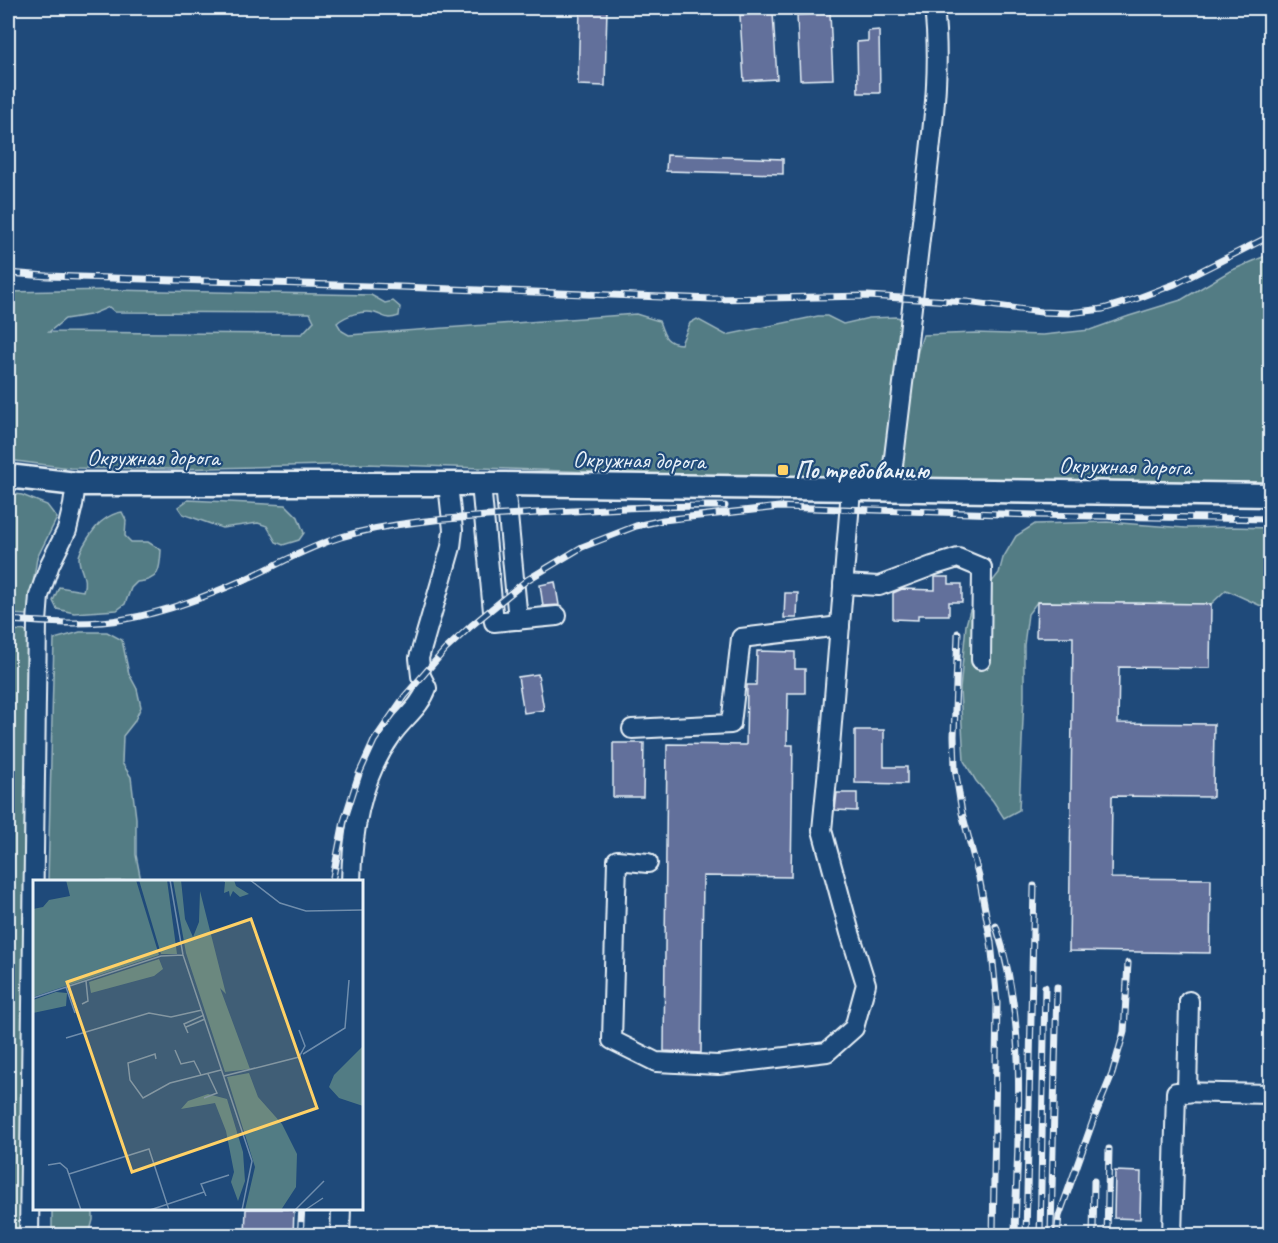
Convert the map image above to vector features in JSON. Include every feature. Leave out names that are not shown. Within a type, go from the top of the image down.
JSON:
[{"type":"main road","name":"Окружная дорога","points":[[8,476],[76,483],[505,484],[1270,495]]},
{"type":"street","points":[[890,490],[937,86],[937,30],[934,8]]},
{"type":"street","points":[[34,880],[39,596],[50,564],[67,530],[76,483]]},
{"type":"street","points":[[351,880],[358,812],[373,766],[391,735],[423,699],[427,688],[421,676],[418,658],[451,547],[453,530],[448,484]]},
{"type":"street","points":[[481,484],[494,622],[557,616]]},
{"type":"street","points":[[505,484],[518,620]]},
{"type":"street","points":[[648,863],[617,860],[612,1040],[656,1062],[718,1065],[827,1052],[854,1028],[866,984],[822,830],[851,490]]},
{"type":"street","points":[[843,584],[879,586],[958,558],[982,568],[981,660]]},
{"type":"street","points":[[632,729],[731,724],[741,638],[840,626]]},
{"type":"street","points":[[1187,1093],[1189,1001]]},
{"type":"street","points":[[29,1236],[33,1027]]},
{"type":"street","points":[[1172,1236],[1176,1092],[1270,1094]]},
{"type":"street","points":[[340,1210],[340,1236]]},
{"type":"green space","points":[[1270,254],[1270,482],[914,480],[904,478],[901,474],[910,387],[923,335],[975,333],[1043,335],[1090,330],[1181,300],[1230,271]]},
{"type":"green space","points":[[111,290],[371,295],[385,303],[393,301],[400,307],[399,316],[387,318],[365,312],[354,314],[337,323],[342,331],[349,335],[636,314],[659,321],[668,340],[681,344],[690,323],[697,319],[726,335],[818,316],[827,316],[843,324],[869,318],[896,317],[906,319],[890,464],[871,479],[709,476],[366,464],[174,469],[70,468],[8,460],[8,292]],"holes":[[[109,307],[115,312],[310,313],[314,321],[302,334],[49,332],[65,319],[90,315]]]},
{"type":"green space","points":[[8,493],[22,495],[47,505],[57,518],[37,558],[28,615],[8,614]]},
{"type":"green space","points":[[188,500],[286,505],[298,517],[304,533],[299,540],[283,545],[276,542],[267,526],[258,523],[222,528],[183,514],[178,507]]},
{"type":"green space","points":[[122,512],[126,520],[125,536],[131,542],[148,542],[161,550],[157,573],[150,579],[137,582],[131,588],[125,604],[117,610],[74,613],[57,609],[53,601],[59,587],[83,591],[84,578],[79,558],[87,539],[103,520]]},
{"type":"green space","points":[[1107,522],[1185,528],[1270,528],[1270,610],[1226,590],[1211,604],[1037,602],[1028,614],[1024,645],[1019,810],[1004,818],[964,761],[960,690],[966,625],[970,610],[999,573],[1003,558],[1016,536],[1035,524]]},
{"type":"green space","points":[[8,630],[31,631],[25,783],[20,1235],[8,1236]]},
{"type":"green space","points":[[80,632],[107,632],[122,640],[129,674],[137,689],[141,707],[134,722],[123,736],[122,763],[131,777],[136,818],[136,855],[141,880],[48,880],[54,639]]},
{"type":"green space","points":[[52,1210],[93,1210],[89,1235],[52,1235]]},
{"type":"building","points":[[580,8],[607,8],[605,86],[578,85]]},
{"type":"building","points":[[773,13],[777,79],[744,81],[740,15]]},
{"type":"building","points":[[830,13],[833,79],[800,80],[797,15]]},
{"type":"building","points":[[879,30],[880,93],[858,93],[857,42],[868,41],[868,31]]},
{"type":"building","points":[[667,155],[783,159],[783,174],[666,171]]},
{"type":"building","points":[[935,577],[949,577],[949,584],[962,584],[962,602],[949,602],[949,615],[918,615],[918,620],[893,619],[893,593],[902,589],[935,590]]},
{"type":"building","points":[[555,582],[559,605],[543,606],[540,585]]},
{"type":"building","points":[[785,593],[798,593],[797,618],[784,618]]},
{"type":"building","points":[[1037,602],[1211,604],[1210,668],[1119,667],[1118,723],[1214,724],[1213,797],[1112,796],[1111,878],[1211,879],[1210,953],[1069,951],[1073,637],[1036,637]]},
{"type":"building","points":[[757,651],[795,652],[795,669],[805,669],[805,693],[788,693],[787,745],[793,745],[791,877],[703,876],[701,1053],[664,1051],[667,744],[746,745],[747,685],[756,685]]},
{"type":"building","points":[[538,674],[544,710],[524,713],[518,677]]},
{"type":"building","points":[[855,730],[884,730],[884,767],[907,767],[907,784],[855,783]]},
{"type":"building","points":[[613,743],[644,743],[643,797],[613,797]]},
{"type":"building","points":[[837,793],[857,793],[857,811],[835,810]]},
{"type":"building","points":[[1115,1171],[1141,1172],[1140,1219],[1114,1218]]},
{"type":"building","points":[[246,1210],[294,1210],[293,1236],[245,1236]]},
{"type":"railway","points":[[8,273],[713,299],[868,296],[967,302],[1041,312],[1069,313],[1103,309],[1175,284],[1270,236]]},
{"type":"railway","points":[[8,620],[96,622],[125,619],[156,612],[217,591],[329,541],[385,527],[521,514],[648,507],[725,506]]},
{"type":"railway","points":[[332,880],[344,821],[359,774],[374,741],[405,696],[445,650],[527,580],[582,547],[636,526],[663,520],[779,507],[1270,519]]},
{"type":"railway","points":[[958,633],[955,768],[962,813],[979,877],[991,942],[997,1003],[993,1236]]},
{"type":"railway","points":[[1026,1236],[1034,886]]},
{"type":"railway","points":[[996,926],[1013,1002],[1017,1041],[1019,1119],[1015,1236]]},
{"type":"railway","points":[[1057,1236],[1059,1216],[1112,1074],[1124,1032],[1128,963]]},
{"type":"railway","points":[[1040,1236],[1045,987]]},
{"type":"railway","points":[[1051,1230],[1057,987]]},
{"type":"railway","points":[[1107,1235],[1109,1149]]},
{"type":"railway","points":[[1093,1234],[1094,1181]]},
{"type":"railway","points":[[300,1236],[302,1210]]},
{"type":"place","name":"По требованию","points":[[783,470]]}]
